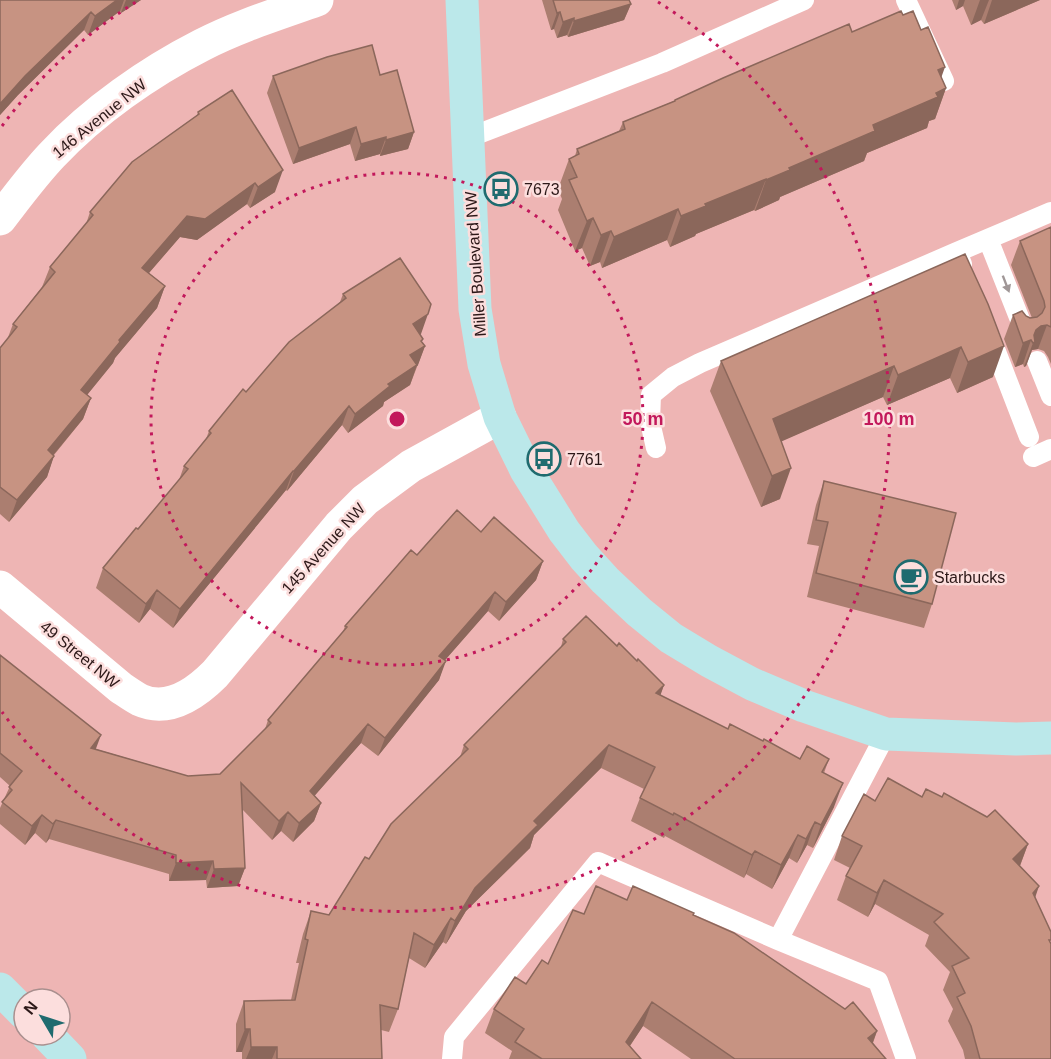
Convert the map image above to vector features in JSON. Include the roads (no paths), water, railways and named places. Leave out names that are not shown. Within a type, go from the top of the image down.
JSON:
[{"type":"street","name":"146 Avenue NW","points":[[0,219],[52,154],[112,102],[153,73],[202,45],[240,28],[317,0]]},
{"type":"street","name":"Miller Boulevard NW","points":[[462,0],[475,309],[484,364],[500,417],[526,470],[564,531],[584,557],[639,612],[671,638],[752,684],[804,706],[886,734],[1016,739],[1051,738]]},
{"type":"street","name":"145 Avenue NW","points":[[168,703],[183,699],[206,683],[339,526],[365,500],[411,466],[500,417]]},
{"type":"street","name":"49 Street NW","points":[[0,588],[121,688],[141,700],[154,704],[168,703]]},
{"type":"street","points":[[0,989],[12,1000]]},
{"type":"street","points":[[58,1047],[70,1059]]},
{"type":"lane","points":[[468,138],[662,63],[804,0]]},
{"type":"lane","points":[[906,0],[944,81]]},
{"type":"lane","points":[[656,448],[650,422],[651,395],[673,377],[700,363],[1051,212]]},
{"type":"lane","points":[[988,239],[1024,330]]},
{"type":"lane","points":[[957,252],[970,285]]},
{"type":"lane","points":[[982,317],[1029,437]]},
{"type":"lane","points":[[1037,361],[1051,396]]},
{"type":"lane","points":[[778,940],[886,734]]},
{"type":"lane","points":[[452,1059],[454,1037],[598,862],[878,981],[906,1059]]},
{"type":"place","name":"7673","points":[[501,189]]},
{"type":"place","name":"7761","points":[[544,459]]},
{"type":"place","name":"Starbucks","points":[[911,577]]}]
